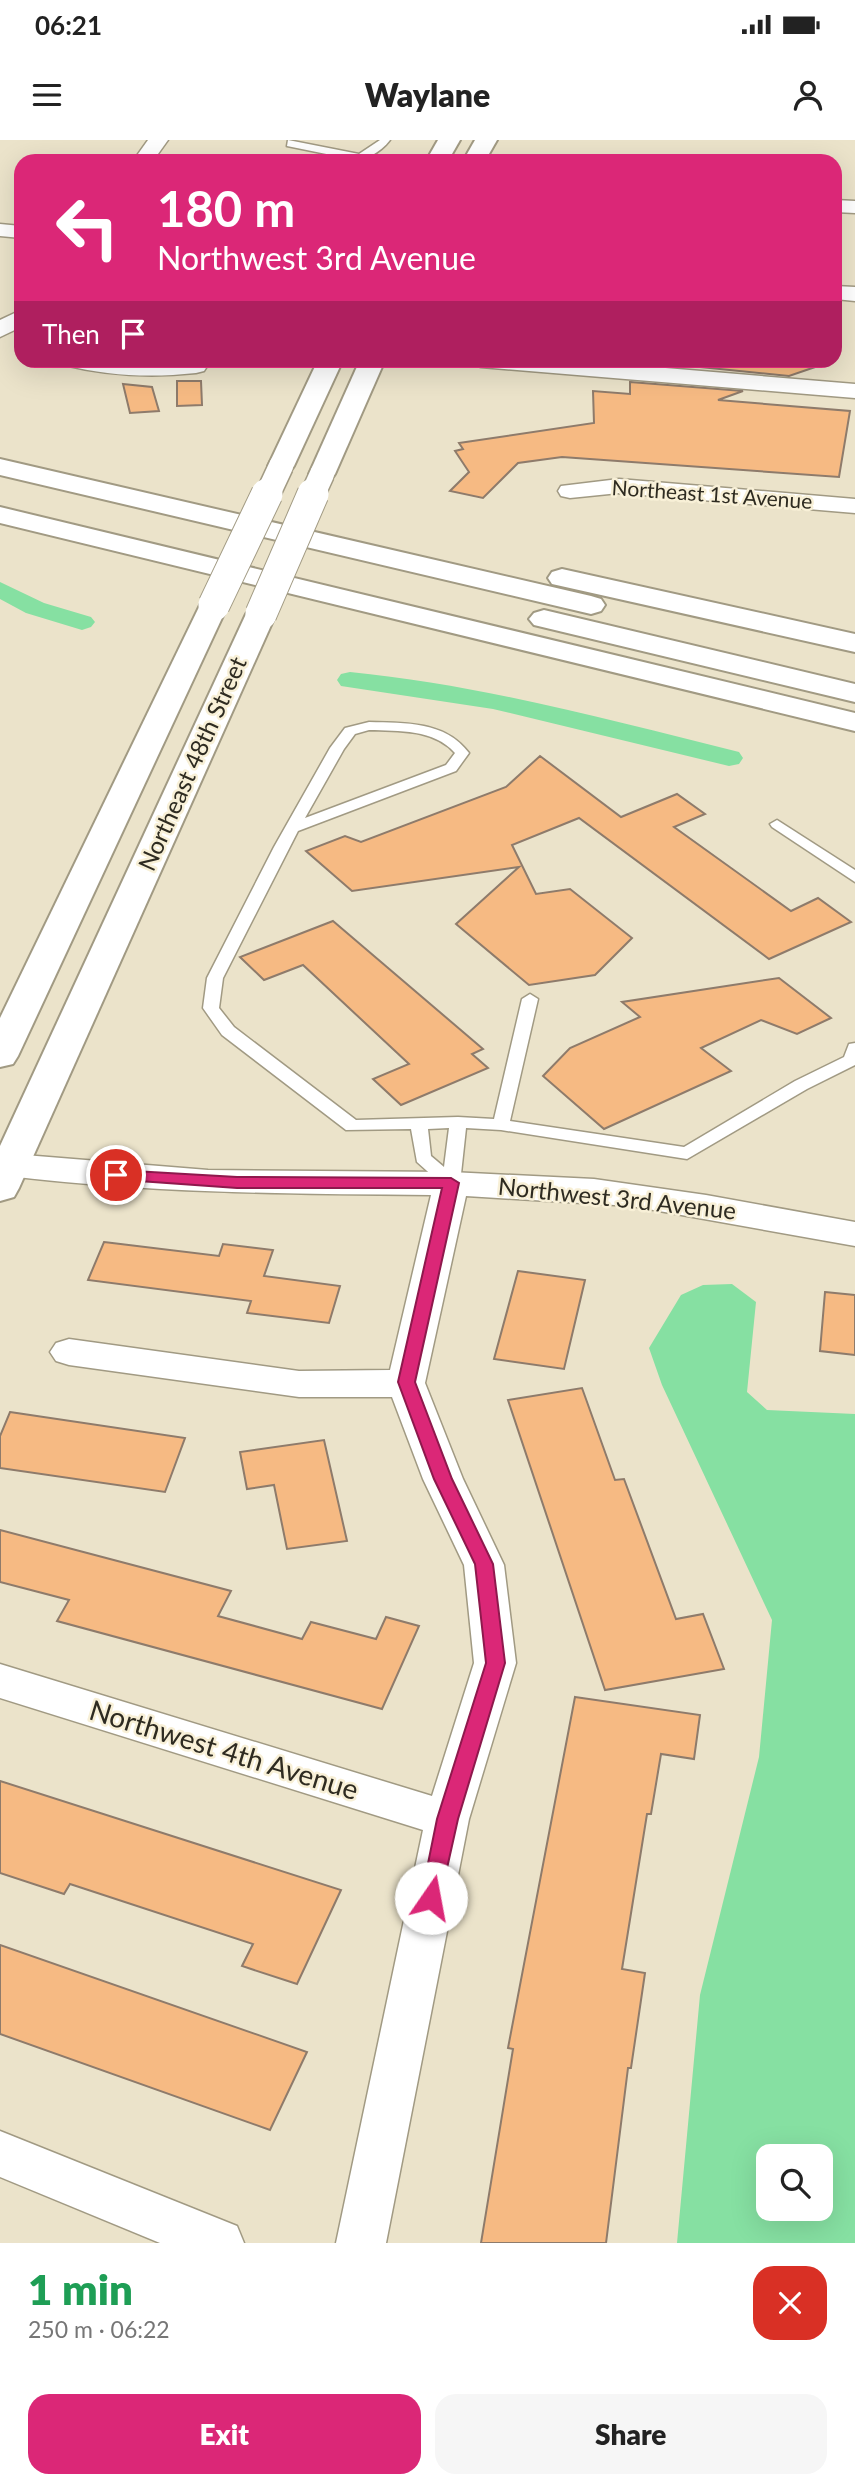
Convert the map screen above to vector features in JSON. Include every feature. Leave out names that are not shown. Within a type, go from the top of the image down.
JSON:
[{"type":"main road","name":"Northeast 48th Street","points":[[0,1056],[327,368]]},
{"type":"main road","name":"Northeast 48th Street","points":[[3,1172],[261,614],[369,368]]},
{"type":"main road","points":[[0,450],[855,643]]},
{"type":"main road","points":[[0,467],[855,666]]},
{"type":"main road","points":[[0,491],[855,693]]},
{"type":"main road","points":[[0,515],[855,722]]},
{"type":"street","points":[[98,368],[143,372],[167,368]]},
{"type":"street","points":[[578,368],[855,391]]},
{"type":"street","name":"Northeast 1st Avenue","points":[[570,491],[619,486],[855,506]]},
{"type":"street","name":"Northwest 3rd Avenue","points":[[3,1172],[68,1172],[237,1182],[451,1183],[559,1188],[678,1201],[855,1234]]},
{"type":"street","points":[[361,2243],[447,1819],[495,1663],[484,1564],[443,1479],[406,1382],[451,1183]]},
{"type":"street","points":[[69,1352],[299,1384],[406,1382]]},
{"type":"street","name":"Northwest 4th Avenue","points":[[0,1681],[447,1819]]},
{"type":"street","points":[[0,2154],[219,2243]]},
{"type":"lane","points":[[293,140],[290,144],[334,154]]},
{"type":"lane","points":[[365,154],[385,140]]},
{"type":"lane","points":[[294,827],[451,768],[462,753],[450,739],[414,727],[369,726],[350,731],[337,748],[294,827],[215,978],[211,1008],[228,1031],[352,1126],[458,1122],[501,1125],[687,1153],[801,1085],[851,1060],[855,1048]]},
{"type":"lane","points":[[777,824],[855,877]]},
{"type":"lane","points":[[501,1125],[530,999]]},
{"type":"lane","points":[[451,1183],[458,1122]]},
{"type":"lane","points":[[419,1124],[423,1158],[451,1183]]},
{"type":"shaded area","points":[[732,1284],[756,1302],[747,1392],[767,1410],[855,1414],[855,2243],[677,2243],[700,1995],[759,1757],[772,1620],[662,1385],[649,1348],[681,1295],[703,1285]]},
{"type":"building","points":[[710,368],[812,368],[789,376]]},
{"type":"building","points":[[177,381],[201,381],[202,405],[177,406]]},
{"type":"building","points":[[630,382],[743,391],[718,400],[850,411],[839,477],[562,457],[518,463],[483,498],[450,491],[469,472],[455,451],[463,449],[459,443],[594,423],[593,391],[630,394]]},
{"type":"building","points":[[123,384],[152,387],[159,411],[130,413]]},
{"type":"building","points":[[540,756],[621,817],[677,794],[705,814],[674,827],[791,911],[818,898],[851,922],[769,959],[579,818],[512,845],[536,894],[570,889],[632,938],[595,975],[529,985],[456,924],[519,867],[352,891],[306,851],[345,836],[361,842],[506,787]]},
{"type":"building","points":[[333,921],[483,1049],[472,1054],[488,1068],[401,1105],[373,1079],[409,1064],[303,965],[264,980],[240,957]]},
{"type":"building","points":[[779,978],[831,1018],[797,1034],[761,1020],[701,1048],[731,1071],[604,1129],[543,1076],[570,1048],[640,1017],[622,1002]]},
{"type":"building","points":[[104,1242],[219,1256],[223,1244],[273,1250],[264,1276],[340,1286],[329,1323],[247,1313],[251,1301],[88,1280]]},
{"type":"building","points":[[518,1271],[585,1280],[564,1369],[494,1359]]},
{"type":"building","points":[[825,1292],[855,1295],[855,1355],[820,1351]]},
{"type":"building","points":[[582,1388],[615,1480],[624,1479],[676,1619],[703,1614],[724,1669],[605,1690],[508,1400]]},
{"type":"building","points":[[10,1412],[185,1438],[165,1492],[0,1468],[0,1436]]},
{"type":"building","points":[[324,1440],[347,1541],[287,1549],[274,1485],[247,1489],[240,1452]]},
{"type":"building","points":[[0,1530],[231,1591],[218,1616],[302,1639],[311,1622],[376,1639],[386,1617],[419,1626],[382,1709],[57,1621],[69,1600],[0,1582]]},
{"type":"building","points":[[575,1697],[700,1715],[694,1759],[661,1754],[651,1814],[647,1814],[622,1969],[645,1973],[631,2068],[628,2068],[606,2243],[481,2243],[513,2049],[508,2048]]},
{"type":"building","points":[[0,1781],[341,1890],[297,1984],[242,1966],[253,1944],[70,1884],[64,1894],[0,1873]]},
{"type":"building","points":[[0,1945],[307,2052],[270,2130],[0,2034]]},
{"type":"waterway","points":[[0,589],[35,608],[82,622]]},
{"type":"waterway","points":[[350,680],[493,701],[729,758]]},
{"type":"route","points":[[116,1175],[237,1182],[451,1183],[406,1382],[443,1479],[484,1564],[495,1663],[447,1819],[431,1898]]}]
